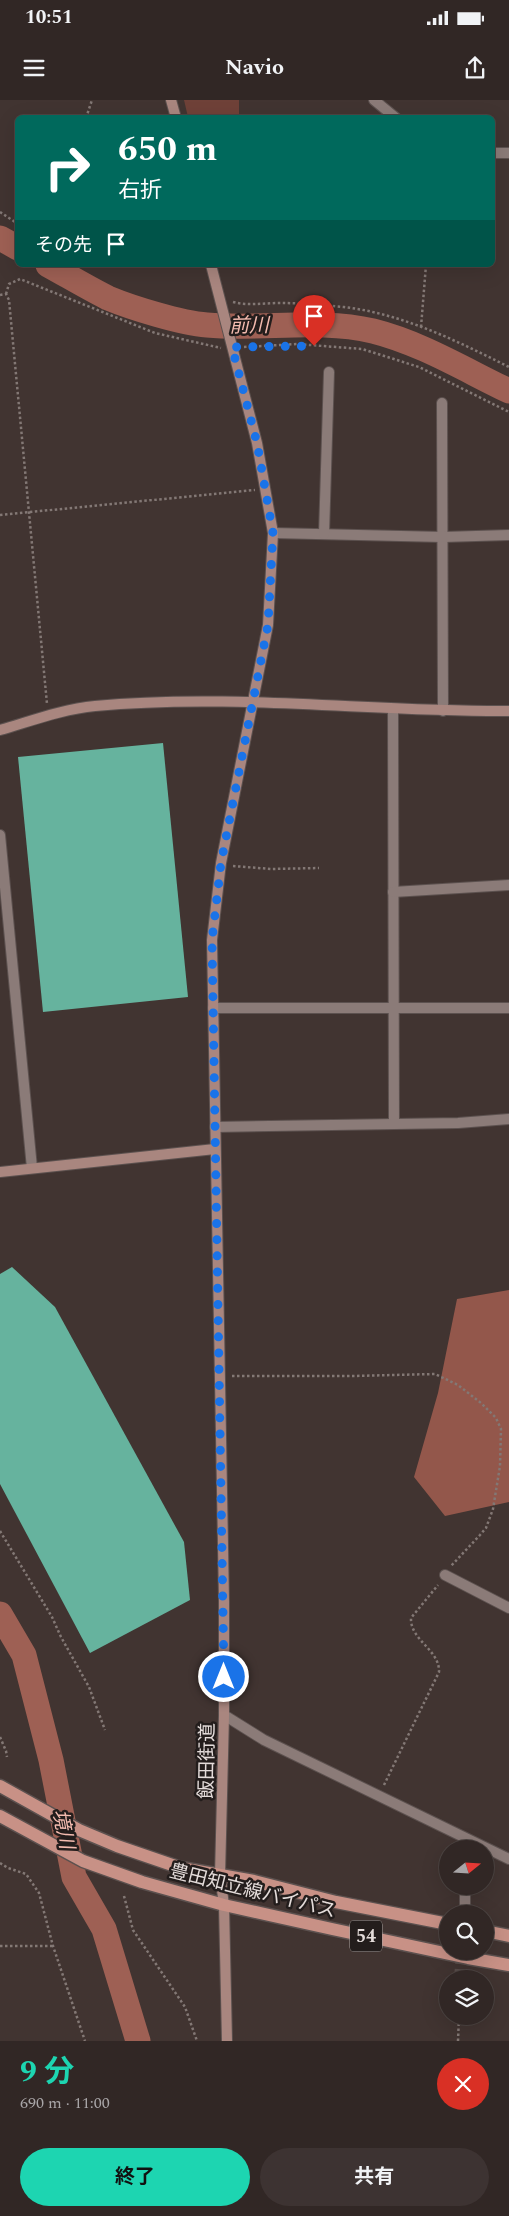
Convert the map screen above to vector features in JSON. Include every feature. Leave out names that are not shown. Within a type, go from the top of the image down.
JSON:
[{"type":"main road","points":[[172,100],[175,115]]},
{"type":"main road","name":"飯田街道","points":[[211,267],[257,443],[273,533],[268,625],[221,863],[212,940],[221,1376],[224,1716],[220,1875],[224,1905],[227,2041]]},
{"type":"main road","points":[[0,730],[49,715],[94,706],[253,701],[444,711],[509,711]]},
{"type":"main road","points":[[0,1172],[215,1150]]},
{"type":"main road","name":"豊田知立線バイパス","points":[[0,1786],[79,1830],[117,1846],[181,1868],[439,1922]]},
{"type":"main road","name":"豊田知立線バイパス","points":[[0,1816],[83,1861],[142,1882],[224,1905],[468,1958],[509,1965]]},
{"type":"main road","points":[[494,1933],[509,1936]]},
{"type":"street","points":[[374,100],[392,115]]},
{"type":"street","points":[[495,153],[509,154]]},
{"type":"street","points":[[324,534],[329,372]]},
{"type":"street","points":[[442,403],[444,711]]},
{"type":"street","points":[[273,533],[443,537],[509,535]]},
{"type":"street","points":[[393,709],[394,1124]]},
{"type":"street","points":[[0,835],[32,1168]]},
{"type":"street","points":[[393,892],[509,885]]},
{"type":"street","points":[[213,1008],[509,1008]]},
{"type":"street","points":[[215,1127],[458,1123],[509,1119]]},
{"type":"street","points":[[444,1575],[509,1608]]},
{"type":"street","points":[[224,1716],[264,1740],[464,1840]]},
{"type":"street","points":[[494,1853],[509,1859]]},
{"type":"path","points":[[87,115],[92,100]]},
{"type":"path","points":[[0,212],[15,222]]},
{"type":"path","points":[[421,327],[426,267]]},
{"type":"path","points":[[49,715],[45,693],[30,512],[6,294],[9,284],[20,279],[155,333],[217,348],[297,344],[362,349],[419,367],[509,412]]},
{"type":"path","points":[[0,295],[6,294]]},
{"type":"path","points":[[220,305],[278,303],[346,307],[385,315],[451,338],[509,368]]},
{"type":"path","points":[[0,515],[266,489]]},
{"type":"path","points":[[221,863],[271,869],[319,868]]},
{"type":"path","points":[[221,1376],[435,1374],[469,1393],[491,1412],[500,1424],[502,1433],[500,1466],[493,1509],[486,1528],[444,1575],[410,1621],[414,1631],[438,1662],[439,1667],[437,1678],[379,1796]]},
{"type":"path","points":[[0,1531],[52,1617],[89,1687],[105,1730]]},
{"type":"path","points":[[0,1737],[7,1757]]},
{"type":"path","points":[[0,1863],[26,1874],[39,1893],[53,1946],[85,2041]]},
{"type":"path","points":[[124,1896],[133,1930],[185,2007],[198,2041]]},
{"type":"path","points":[[0,1946],[53,1946]]},
{"type":"path","points":[[458,2041],[459,2025]]},
{"type":"shaded area","points":[[184,100],[239,100],[239,115],[188,115]]},
{"type":"shaded area","points":[[509,1290],[509,1502],[445,1516],[414,1477],[438,1393],[457,1299]]},
{"type":"building","points":[[163,743],[188,997],[43,1012],[18,757]]},
{"type":"building","points":[[12,1267],[55,1307],[184,1542],[190,1600],[90,1653],[0,1484],[0,1274]]},
{"type":"waterway","name":"前川","points":[[0,238],[15,246]]},
{"type":"waterway","name":"前川","points":[[52,267],[108,298],[184,321],[228,326],[332,325],[373,331],[408,342],[509,391]]},
{"type":"waterway","name":"境川","points":[[0,1614],[24,1655],[51,1760],[74,1877],[104,1929],[138,2041]]},
{"type":"tunnel","points":[[460,1960],[460,1970]]},
{"type":"route","points":[[224,1677],[222,1415],[212,940],[221,863],[268,625],[273,533],[257,443],[232,347],[297,344],[314,346]]}]
